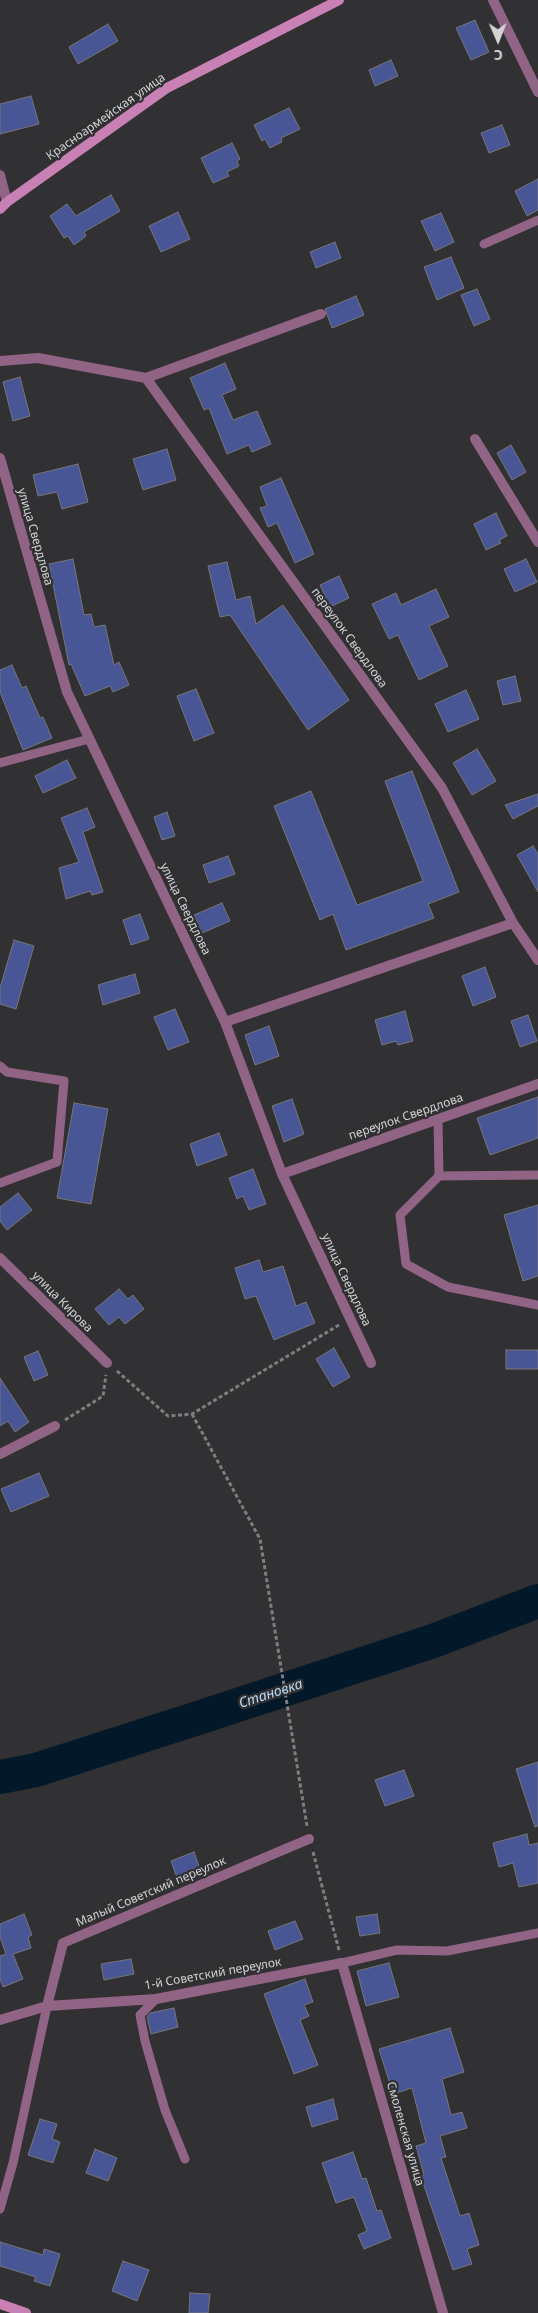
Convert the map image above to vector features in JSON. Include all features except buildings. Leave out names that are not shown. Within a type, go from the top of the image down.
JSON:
[{"type":"main road","name":"Красноармейская улица","points":[[3,205],[167,88],[339,0]]},
{"type":"main road","points":[[0,2304],[26,2313]]},
{"type":"street","points":[[493,0],[538,92]]},
{"type":"street","points":[[0,176],[3,205]]},
{"type":"street","points":[[0,361],[38,358],[146,378],[321,314]]},
{"type":"street","name":"переулок Свердлова","points":[[146,378],[442,788],[513,923],[538,960]]},
{"type":"street","points":[[475,439],[538,542]]},
{"type":"street","name":"улица Свердлова","points":[[0,458],[66,692],[225,1022],[282,1174],[371,1363]]},
{"type":"street","points":[[225,1022],[513,923]]},
{"type":"street","name":"переулок Свердлова","points":[[282,1174],[538,1084]]},
{"type":"street","name":"улица Кирова","points":[[0,1258],[108,1364]]},
{"type":"street","points":[[0,1454],[55,1426]]},
{"type":"street","name":"Малый Советский переулок","points":[[46,2006],[63,1943],[309,1839]]},
{"type":"street","name":"1-й Советский переулок","points":[[0,2020],[46,2006],[156,2000],[342,1963]]},
{"type":"street","name":"Смоленская улица","points":[[342,1963],[444,2313]]},
{"type":"lane","points":[[484,244],[538,220]]},
{"type":"lane","points":[[0,763],[89,739]]},
{"type":"lane","points":[[0,1066],[7,1072],[64,1081],[57,1162],[0,1182]]},
{"type":"lane","points":[[438,1119],[438,1176]]},
{"type":"lane","points":[[538,1175],[438,1176],[400,1214],[406,1264],[448,1287],[538,1305]]},
{"type":"lane","points":[[342,1963],[398,1950],[447,1951],[538,1933]]},
{"type":"lane","points":[[156,2000],[140,2015],[145,2041],[166,2110],[185,2159]]},
{"type":"lane","points":[[0,2209],[13,2163],[46,2006]]},
{"type":"path","points":[[108,1364],[168,1416],[192,1414],[350,1318]]},
{"type":"path","points":[[55,1426],[103,1396],[108,1364]]},
{"type":"path","points":[[192,1414],[260,1539],[309,1839],[342,1963]]},
{"type":"waterway","name":"Становка","points":[[0,1777],[36,1770],[198,1718],[433,1641],[538,1601]]}]
